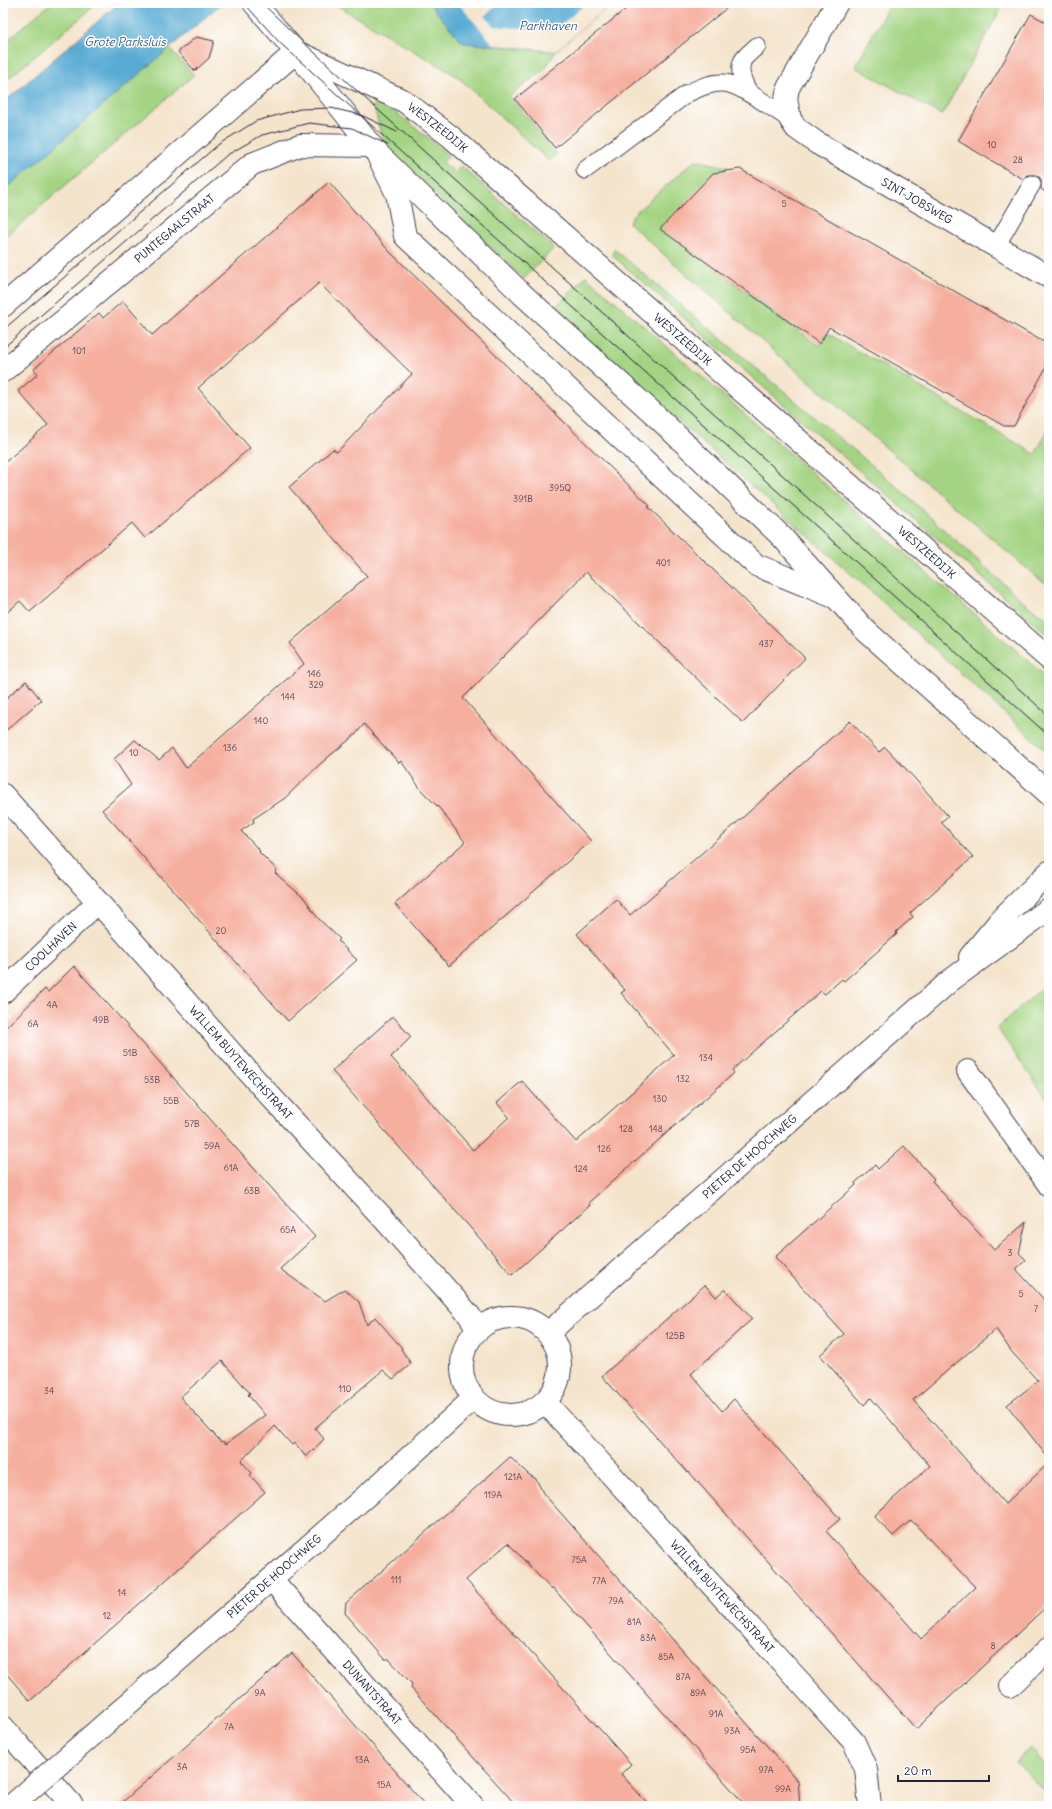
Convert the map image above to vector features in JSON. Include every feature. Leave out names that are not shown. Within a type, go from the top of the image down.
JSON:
[{"type":"street","name":"WESTZEEDIJK","points":[[254,3],[296,52],[374,149],[522,294],[653,413],[782,537],[865,630],[1049,794]]},
{"type":"street","points":[[790,120],[786,99],[788,88],[837,3]]},
{"type":"street","name":"WESTZEEDIJK","points":[[296,52],[404,101],[450,136],[1049,659]]},
{"type":"street","points":[[3,306],[296,52]]},
{"type":"street","name":"SINT-JOBSWEG","points":[[790,120],[796,128],[817,143],[1049,277]]},
{"type":"street","name":"PUNTEGAALSTRAAT","points":[[3,371],[252,164],[300,145],[374,149]]},
{"type":"street","name":"WESTZEEDIJK","points":[[374,149],[397,194],[405,236],[756,565],[834,597]]},
{"type":"street","name":"WILLEM BUYTEWECHSTRAAT","points":[[3,796],[261,1086],[390,1225],[469,1315],[478,1329]]},
{"type":"street","name":"PIETER DE HOOCHWEG","points":[[951,980],[1002,917],[1049,872]]},
{"type":"street","name":"COOLHAVEN","points":[[3,992],[98,902]]},
{"type":"street","name":"PIETER DE HOOCHWEG","points":[[548,1333],[951,980],[1049,909]]},
{"type":"street","points":[[968,1071],[1049,1185]]},
{"type":"street","points":[[514,1316],[527,1319],[538,1324],[548,1333],[556,1345],[560,1360],[560,1376],[554,1390],[545,1402],[534,1410],[522,1414],[508,1415],[495,1413],[484,1407],[474,1398],[467,1388],[463,1375],[462,1363],[464,1350],[470,1338],[478,1329],[489,1321],[501,1317],[514,1316]]},
{"type":"street","name":"PIETER DE HOOCHWEG","points":[[11,1806],[271,1579],[474,1398]]},
{"type":"street","name":"WILLEM BUYTEWECHSTRAAT","points":[[545,1402],[854,1742],[866,1769],[870,1806]]},
{"type":"street","name":"DUNANTSTRAAT","points":[[271,1579],[473,1806]]},
{"type":"street","points":[[1010,1686],[1049,1648]]},
{"type":"street","points":[[3,1727],[73,1806]]},
{"type":"lane","points":[[750,94],[743,82],[742,66],[743,60],[757,46]]},
{"type":"lane","points":[[585,170],[688,93],[700,87],[724,83],[750,94],[790,120]]},
{"type":"lane","points":[[996,246],[1032,184]]},
{"type":"green space","points":[[51,3],[98,3],[3,83],[3,44]]},
{"type":"green space","points":[[333,3],[429,3],[463,43],[556,51],[544,70],[510,96],[557,154],[549,161],[458,77]]},
{"type":"green space","points":[[890,3],[1004,3],[942,115],[855,67]]},
{"type":"green space","points":[[169,48],[194,75],[3,239],[3,191]]},
{"type":"green space","points":[[372,99],[392,111],[421,132],[449,156],[443,162],[455,173],[461,166],[554,248],[524,279],[384,145]]},
{"type":"green space","points":[[695,160],[728,167],[663,230],[819,346],[827,333],[1035,454],[1049,428],[1049,585],[1039,579],[833,402],[629,223],[633,215]]},
{"type":"green space","points":[[614,249],[886,477],[1027,605],[1049,620],[1049,636],[613,256]]},
{"type":"green space","points":[[586,276],[1049,679],[1049,751],[1046,751],[894,612],[553,310]]},
{"type":"green space","points":[[1049,982],[1049,1102],[997,1028]]},
{"type":"green space","points":[[1030,1748],[1049,1769],[1049,1796],[1016,1761]]},
{"type":"water","name":"Grote Parksluis","points":[[119,3],[222,3],[3,191],[3,103]]},
{"type":"water","name":"Parkhaven","points":[[429,3],[612,3],[556,51],[463,43]]},
{"type":"pier","points":[[458,3],[473,3],[476,6],[479,3],[499,3],[485,16],[493,26],[553,31],[587,3],[612,3],[556,51],[494,45]]},
{"type":"building","points":[[633,3],[733,3],[555,148],[515,99]]},
{"type":"building","points":[[1031,14],[1049,24],[1049,194],[1041,189],[1041,179],[1037,175],[1027,175],[1023,179],[958,141]]},
{"type":"building","points":[[196,37],[214,41],[209,58],[195,71],[178,52]]},
{"type":"building","points":[[740,169],[1049,345],[1049,362],[1014,426],[1004,426],[829,327],[820,344],[660,229],[713,173]]},
{"type":"building","points":[[329,182],[388,250],[650,506],[648,507],[805,658],[743,723],[586,572],[463,698],[591,841],[449,966],[395,904],[465,842],[440,809],[422,791],[401,761],[399,763],[364,724],[356,734],[320,764],[285,798],[253,819],[254,822],[241,831],[277,870],[275,873],[305,899],[318,918],[340,939],[338,941],[357,960],[288,1021],[102,810],[131,785],[114,759],[135,740],[159,760],[172,748],[186,768],[304,664],[290,643],[367,576],[289,487],[333,449],[337,452],[412,374],[319,283],[198,388],[250,448],[145,538],[132,523],[30,612],[20,601],[3,616],[3,464],[48,425],[18,391],[38,374],[34,369],[99,313],[103,318],[123,301],[152,335]]},
{"type":"building","points":[[26,681],[41,700],[3,733],[3,701]]},
{"type":"building","points":[[850,721],[879,752],[885,747],[907,770],[948,816],[941,822],[973,857],[910,913],[913,917],[896,932],[897,934],[844,981],[842,979],[825,994],[821,991],[732,1070],[734,1073],[588,1203],[590,1205],[512,1275],[332,1071],[393,1016],[411,1037],[391,1057],[473,1150],[509,1117],[497,1103],[522,1081],[576,1142],[674,1055],[621,993],[625,990],[577,934],[616,899],[630,915],[731,828]]},
{"type":"building","points":[[74,966],[315,1237],[280,1269],[325,1301],[345,1289],[359,1302],[367,1325],[375,1317],[402,1348],[401,1349],[411,1364],[393,1379],[383,1370],[315,1428],[324,1439],[306,1457],[295,1443],[292,1445],[275,1426],[241,1461],[252,1473],[250,1475],[265,1492],[30,1701],[3,1670],[3,1030],[45,989],[48,992]],"holes":[[[222,1361],[250,1393],[248,1395],[265,1415],[226,1444],[223,1441],[221,1442],[180,1397]]]},
{"type":"building","points":[[904,1146],[934,1179],[932,1181],[994,1250],[1026,1222],[1019,1253],[1026,1260],[1016,1269],[1049,1305],[1049,1459],[1007,1405],[1038,1381],[1011,1351],[996,1329],[913,1400],[1005,1504],[1049,1463],[1049,1604],[916,1729],[689,1472],[688,1473],[602,1376],[705,1285],[716,1297],[725,1289],[752,1319],[691,1374],[722,1411],[734,1399],[840,1519],[826,1531],[921,1639],[975,1587],[911,1520],[893,1536],[874,1516],[930,1466],[871,1398],[864,1405],[820,1355],[844,1334],[775,1257],[856,1185],[855,1183],[875,1165],[878,1169]]},
{"type":"building","points":[[510,1457],[528,1474],[536,1479],[543,1493],[798,1781],[800,1806],[746,1806],[553,1588],[551,1589],[508,1543],[466,1580],[631,1764],[621,1774],[650,1806],[517,1806],[411,1688],[412,1684],[389,1659],[385,1659],[345,1613],[346,1603]]},
{"type":"building","points":[[292,1653],[426,1806],[118,1806],[235,1703]]},
{"type":"tram line","points":[[244,3],[280,43],[1049,736]]},
{"type":"tram line","points":[[262,3],[293,33],[1049,716]]},
{"type":"tram line","points":[[3,330],[219,144],[256,121],[300,109],[331,108],[361,115],[397,132]]},
{"type":"tram line","points":[[3,348],[227,155],[262,135],[309,123],[352,128],[388,145]]}]
